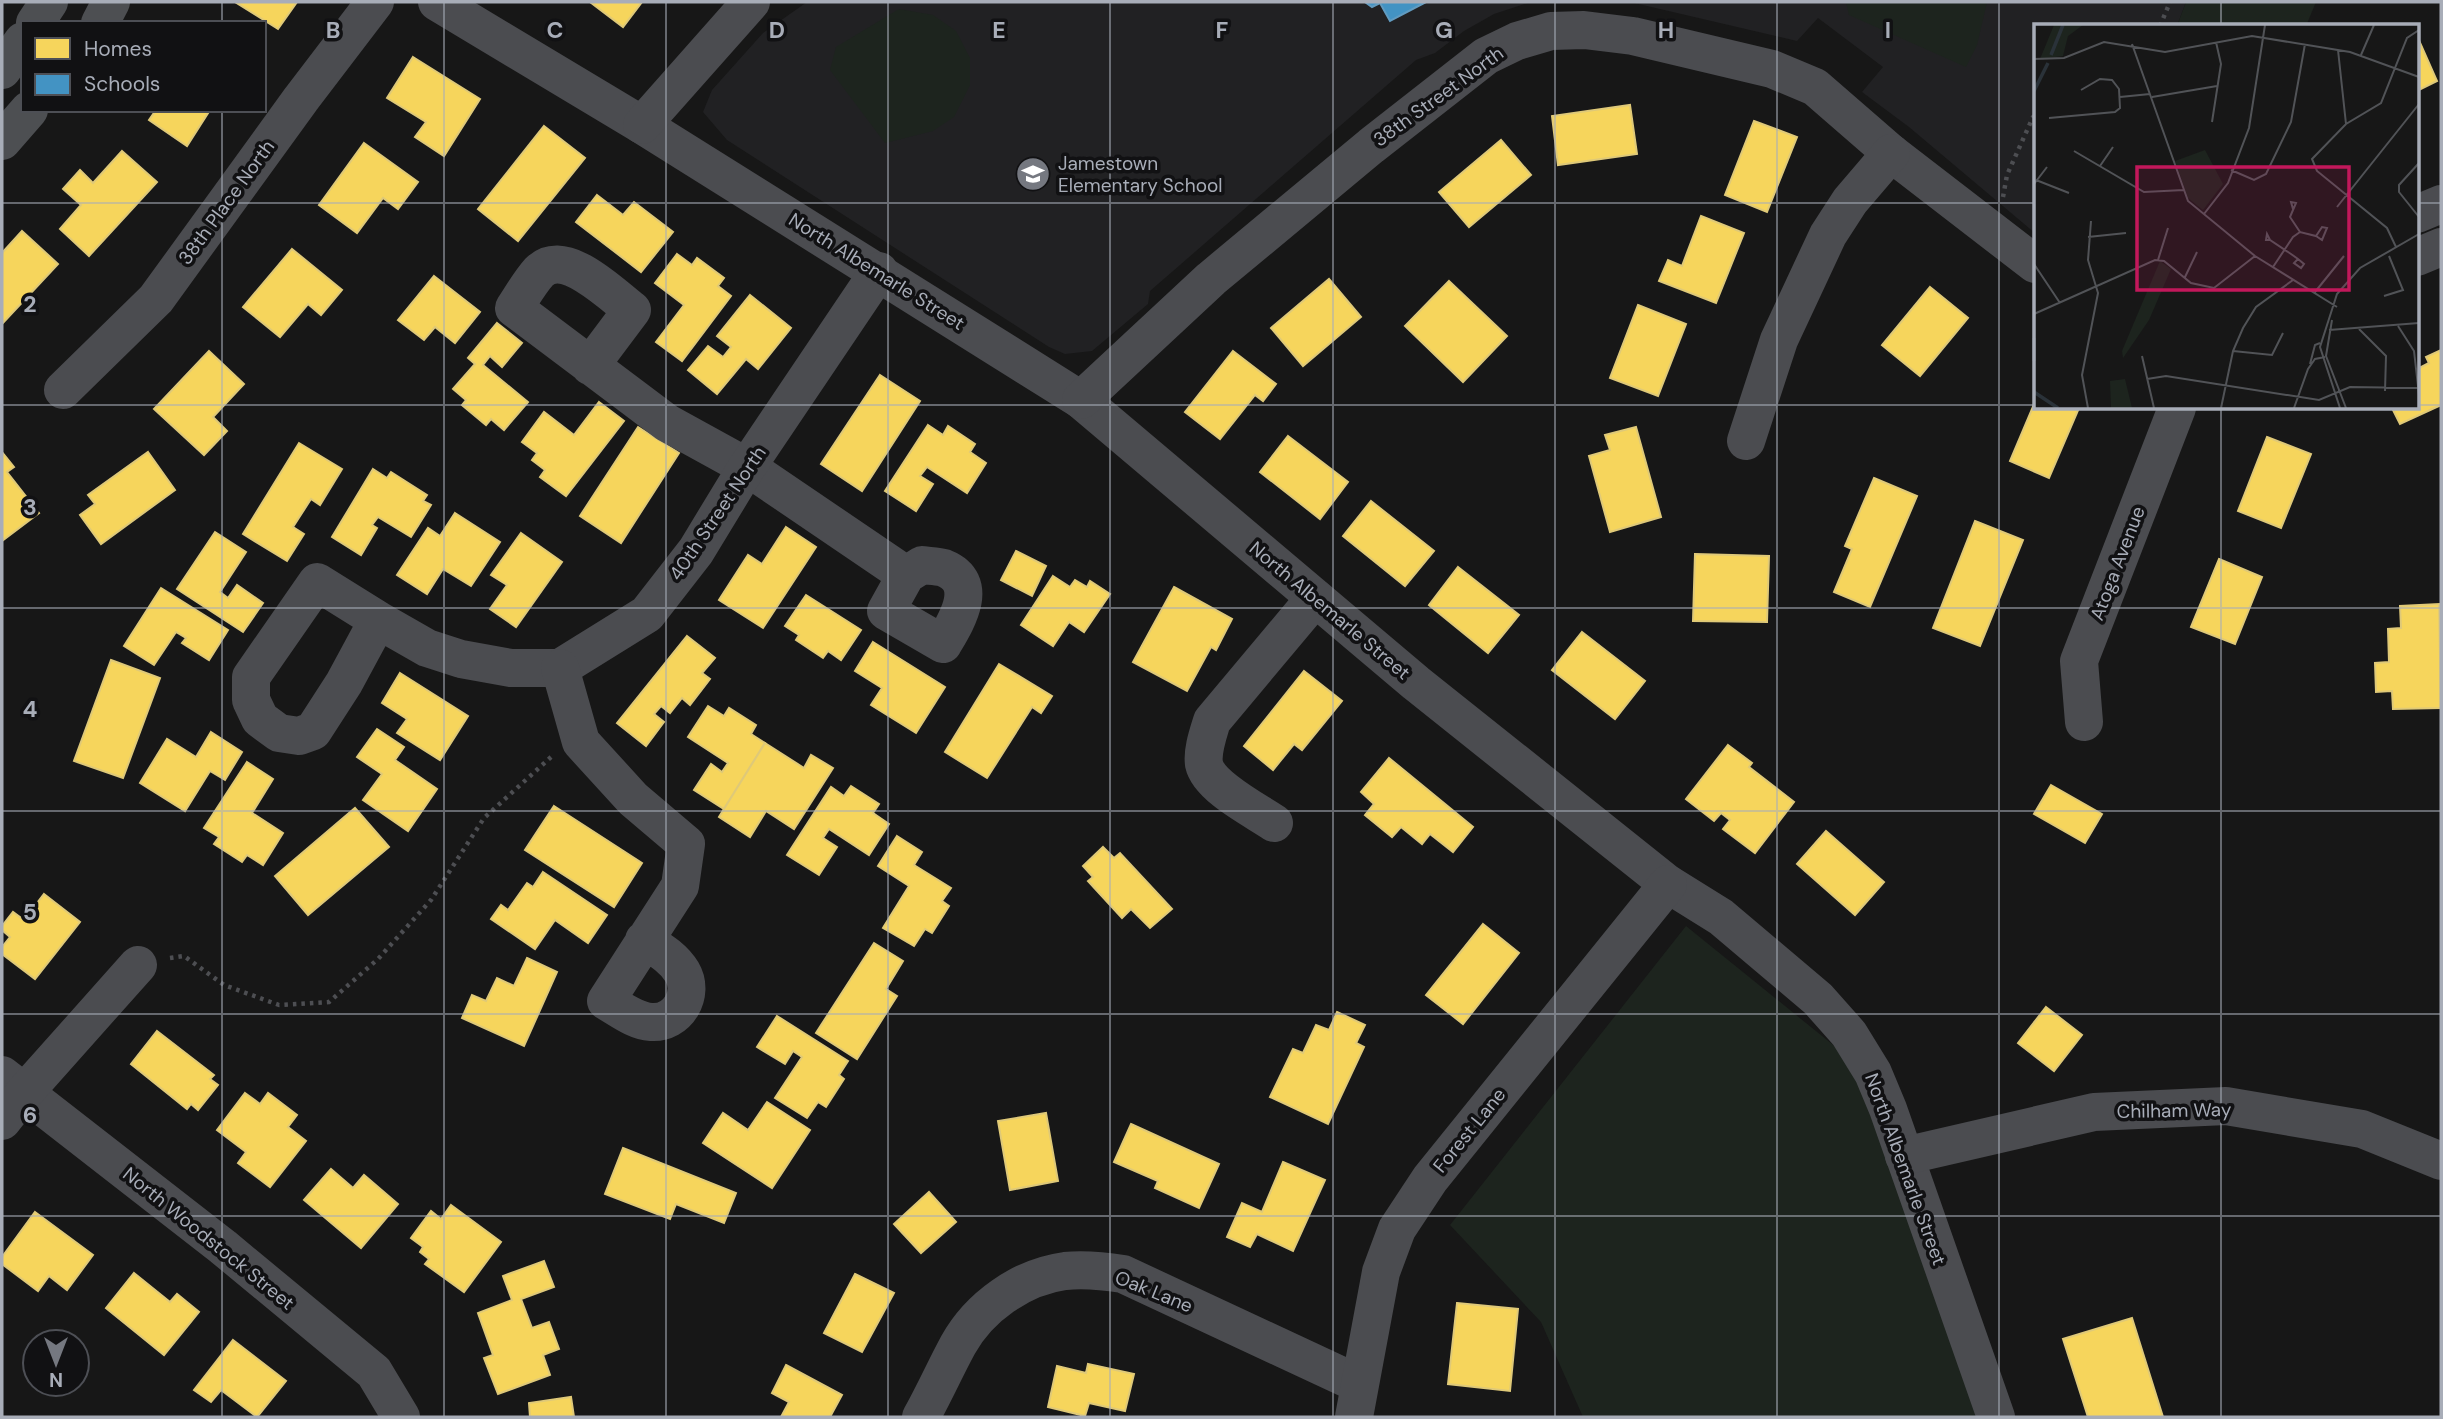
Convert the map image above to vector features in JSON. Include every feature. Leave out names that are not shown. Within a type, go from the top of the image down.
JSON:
[{"type":"main road","points":[[36,21],[49,2]]},
{"type":"main road","points":[[101,21],[111,2]]},
{"type":"main road","points":[[2,70],[21,44]]},
{"type":"main road","points":[[2,141],[28,112]]},
{"type":"street","name":"38th Place North","points":[[64,390],[156,299],[375,2]]},
{"type":"street","name":"North Albemarle Street","points":[[437,2],[879,271],[1081,400],[1416,683],[1668,884],[1721,918],[1818,999],[1841,1025],[1873,1073],[1996,1417]]},
{"type":"street","points":[[642,125],[751,2]]},
{"type":"street","name":"38th Street North","points":[[1081,400],[1211,279],[1344,168],[1486,56],[1517,41],[1551,31],[1584,30],[1633,36],[1772,69],[1815,87],[1891,153],[1997,232],[2034,263]]},
{"type":"street","points":[[1746,442],[1779,340],[1828,235],[1850,201],[1891,153]]},
{"type":"street","points":[[2418,214],[2441,204]]},
{"type":"street","points":[[2418,257],[2441,247]]},
{"type":"street","name":"40th Street North","points":[[561,668],[647,614],[696,551],[747,467],[879,271]]},
{"type":"street","points":[[590,366],[667,423],[747,467],[906,575]]},
{"type":"street","name":"Atoga Avenue","points":[[2084,722],[2079,661],[2176,410]]},
{"type":"street","points":[[1274,823],[1213,782],[1204,765],[1206,746],[1212,721],[1315,598]]},
{"type":"street","points":[[378,620],[426,648],[461,659],[511,668],[561,668],[581,742],[633,799],[686,844],[680,886],[644,940]]},
{"type":"street","name":"Forest Lane","points":[[1357,1401],[1381,1272],[1397,1229],[1430,1179],[1668,884]]},
{"type":"street","points":[[9,1096],[138,965]]},
{"type":"street","name":"North Woodstock Street","points":[[9,1096],[223,1247],[374,1372],[401,1417]]},
{"type":"street","name":"Chilham Way","points":[[1904,1156],[2094,1112],[2226,1106],[2362,1129],[2441,1161]]},
{"type":"street","name":"Oak Lane","points":[[922,1417],[959,1343],[981,1313],[1005,1294],[1033,1280],[1063,1271],[1092,1270],[1124,1274],[1357,1401]]},
{"type":"path","points":[[2161,24],[2170,2]]},
{"type":"path","points":[[1997,232],[2007,175],[2034,116]]},
{"type":"path","points":[[138,965],[184,956],[223,985],[279,1005],[329,1002],[378,959],[431,900],[484,818],[578,733]]},
{"type":"shaded area","name":"Jamestown Elementary School","points":[[807,2],[1531,2],[1494,14],[1464,31],[1435,53],[1416,60],[1150,291],[1148,304],[1092,351],[1065,354],[1049,347],[727,140],[703,112],[712,90],[763,33]]},
{"type":"shaded area","points":[[1630,2],[2186,2],[2178,24],[2034,24],[2034,232],[1909,127],[1862,92],[1883,67],[1818,18],[1797,41]]},
{"type":"shaded area","points":[[1846,2],[1987,2],[1977,45],[1966,67],[1849,15]]},
{"type":"shaded area","points":[[2186,2],[2316,2],[2307,24],[2178,24]]},
{"type":"shaded area","points":[[899,9],[933,15],[956,31],[970,58],[970,85],[954,117],[933,131],[885,143],[830,70],[836,47]]},
{"type":"shaded area","points":[[1686,926],[1853,1061],[1979,1417],[1583,1417],[1541,1322],[1450,1225]]},
{"type":"building: Homes","points":[[235,2],[297,2],[278,29]]},
{"type":"building: Homes","points":[[590,2],[642,2],[623,27]]},
{"type":"building: Homes","points":[[2418,38],[2437,81],[2418,90]]},
{"type":"building: Homes","points":[[413,57],[480,99],[444,156],[415,137],[426,122],[387,98]]},
{"type":"building: Homes","points":[[1630,105],[1637,154],[1558,165],[1552,116]]},
{"type":"building: Homes","points":[[155,112],[209,112],[187,146],[149,120]]},
{"type":"building: Homes","points":[[1754,121],[1797,137],[1767,212],[1725,195]]},
{"type":"building: Homes","points":[[544,126],[585,158],[518,241],[478,209]]},
{"type":"building: Homes","points":[[1501,140],[1531,175],[1469,227],[1439,192]]},
{"type":"building: Homes","points":[[364,143],[418,182],[398,209],[383,198],[357,233],[319,205]]},
{"type":"building: Homes","points":[[122,151],[157,182],[89,256],[60,229],[81,205],[63,189],[80,170],[93,183]]},
{"type":"building: Homes","points":[[597,195],[623,215],[634,202],[673,232],[641,272],[576,222]]},
{"type":"building: Homes","points":[[1701,216],[1744,233],[1716,303],[1659,281],[1668,260],[1682,266]]},
{"type":"building: Homes","points":[[22,231],[58,264],[2,324],[2,253]]},
{"type":"building: Homes","points":[[292,249],[342,290],[321,315],[308,304],[280,337],[243,307]]},
{"type":"building: Homes","points":[[677,254],[692,265],[697,258],[724,278],[718,286],[731,296],[682,361],[656,342],[684,305],[655,283]]},
{"type":"building: Homes","points":[[434,276],[480,312],[455,343],[435,327],[424,340],[398,320]]},
{"type":"building: Homes","points":[[1329,279],[1361,317],[1303,366],[1271,328]]},
{"type":"building: Homes","points":[[1449,281],[1507,336],[1463,382],[1405,326]]},
{"type":"building: Homes","points":[[1930,287],[1968,318],[1920,376],[1882,345]]},
{"type":"building: Homes","points":[[750,295],[791,328],[758,369],[746,359],[717,394],[688,370],[708,346],[723,357],[731,347],[717,336]]},
{"type":"building: Homes","points":[[1638,305],[1686,324],[1658,396],[1610,378]]},
{"type":"building: Homes","points":[[497,323],[522,343],[502,367],[490,356],[483,365],[528,402],[504,430],[491,419],[486,425],[462,405],[466,400],[453,389],[475,364],[468,358]]},
{"type":"building: Homes","points":[[2441,350],[2441,405],[2400,424],[2393,410],[2418,410],[2418,368],[2429,363],[2426,357]]},
{"type":"building: Homes","points":[[209,351],[244,384],[213,417],[227,431],[204,455],[154,409]]},
{"type":"building: Homes","points":[[1233,351],[1276,384],[1263,401],[1255,395],[1220,439],[1185,412]]},
{"type":"building: Homes","points":[[880,375],[920,401],[862,491],[821,464]]},
{"type":"building: Homes","points":[[599,402],[624,421],[566,496],[540,477],[545,470],[532,460],[537,453],[522,442],[544,412],[574,435]]},
{"type":"building: Homes","points":[[2034,404],[2034,410],[2078,410],[2049,478],[2010,461]]},
{"type":"building: Homes","points":[[928,425],[943,435],[948,426],[975,444],[970,452],[986,463],[967,493],[927,467],[920,476],[933,484],[916,511],[885,491]]},
{"type":"building: Homes","points":[[638,427],[679,453],[621,543],[580,516]]},
{"type":"building: Homes","points":[[1636,427],[1661,517],[1610,532],[1589,456],[1610,450],[1605,435]]},
{"type":"building: Homes","points":[[1288,436],[1348,482],[1320,519],[1260,472]]},
{"type":"building: Homes","points":[[2267,437],[2311,454],[2281,528],[2238,511]]},
{"type":"building: Homes","points":[[299,443],[342,469],[320,505],[311,499],[293,527],[304,534],[287,561],[243,534]]},
{"type":"building: Homes","points":[[2,452],[14,467],[7,472],[39,513],[2,541]]},
{"type":"building: Homes","points":[[148,452],[175,490],[101,544],[80,515],[95,504],[88,495]]},
{"type":"building: Homes","points":[[373,469],[387,478],[391,472],[427,495],[423,501],[431,505],[411,537],[378,517],[372,525],[377,528],[361,555],[332,537]]},
{"type":"building: Homes","points":[[1874,478],[1917,496],[1870,607],[1834,592],[1852,549],[1845,546]]},
{"type":"building: Homes","points":[[1371,501],[1434,551],[1405,586],[1343,536]]},
{"type":"building: Homes","points":[[455,513],[500,542],[471,586],[443,569],[427,594],[397,575],[428,528],[440,536]]},
{"type":"building: Homes","points":[[1975,521],[2023,540],[1980,646],[1933,628]]},
{"type":"building: Homes","points":[[786,527],[816,547],[763,628],[719,600],[748,555],[762,564]]},
{"type":"building: Homes","points":[[215,532],[246,552],[220,592],[228,598],[237,585],[263,603],[243,632],[177,589]]},
{"type":"building: Homes","points":[[521,533],[562,562],[516,627],[490,609],[507,585],[491,575]]},
{"type":"building: Homes","points":[[1016,551],[1046,566],[1032,596],[1001,580]]},
{"type":"building: Homes","points":[[1695,554],[1769,556],[1767,622],[1693,621]]},
{"type":"building: Homes","points":[[2219,559],[2262,577],[2235,644],[2191,627]]},
{"type":"building: Homes","points":[[1458,567],[1519,615],[1488,653],[1429,605]]},
{"type":"building: Homes","points":[[1053,576],[1070,587],[1075,580],[1087,587],[1090,581],[1110,594],[1084,632],[1069,622],[1053,646],[1021,625]]},
{"type":"building: Homes","points":[[1174,587],[1232,619],[1216,650],[1211,647],[1187,691],[1133,662]]},
{"type":"building: Homes","points":[[161,588],[228,630],[209,660],[182,643],[186,638],[176,632],[154,665],[124,646]]},
{"type":"building: Homes","points":[[806,595],[861,630],[841,660],[828,651],[823,658],[796,640],[799,635],[785,626]]},
{"type":"building: Homes","points":[[2439,604],[2441,708],[2393,709],[2392,691],[2376,692],[2375,663],[2389,662],[2388,629],[2401,628],[2400,606]]},
{"type":"building: Homes","points":[[1582,632],[1645,681],[1615,719],[1552,670]]},
{"type":"building: Homes","points":[[687,636],[715,658],[702,673],[710,679],[690,705],[682,698],[670,713],[661,706],[654,714],[664,722],[646,746],[617,723]]},
{"type":"building: Homes","points":[[873,642],[945,687],[916,733],[871,705],[882,688],[855,671]]},
{"type":"building: Homes","points":[[111,660],[160,678],[123,778],[74,761]]},
{"type":"building: Homes","points":[[999,664],[1052,696],[1041,713],[1032,707],[987,778],[945,752]]},
{"type":"building: Homes","points":[[1304,671],[1342,701],[1302,750],[1294,744],[1273,770],[1244,746]]},
{"type":"building: Homes","points":[[400,673],[468,716],[440,760],[397,733],[407,719],[382,703]]},
{"type":"building: Homes","points":[[708,706],[724,716],[729,708],[756,725],[751,734],[765,743],[724,809],[694,790],[711,764],[722,772],[728,763],[688,737]]},
{"type":"building: Homes","points":[[377,729],[404,747],[395,760],[437,789],[408,831],[363,800],[382,774],[357,757]]},
{"type":"building: Homes","points":[[211,732],[242,752],[225,780],[210,771],[185,811],[140,783],[167,739],[196,757]]},
{"type":"building: Homes","points":[[765,743],[804,768],[811,755],[833,768],[794,829],[766,811],[750,837],[719,817]]},
{"type":"building: Homes","points":[[1728,745],[1752,763],[1749,767],[1794,802],[1755,853],[1723,829],[1730,820],[1721,813],[1714,821],[1686,799]]},
{"type":"building: Homes","points":[[1389,758],[1473,827],[1453,852],[1430,834],[1422,844],[1401,827],[1392,837],[1365,815],[1374,804],[1361,792]]},
{"type":"building: Homes","points":[[247,762],[273,779],[252,813],[283,833],[263,865],[247,855],[242,862],[214,844],[219,837],[204,828]]},
{"type":"building: Homes","points":[[2051,785],[2102,814],[2085,843],[2034,814]]},
{"type":"building: Homes","points":[[851,786],[879,804],[873,813],[889,824],[869,855],[829,829],[823,838],[837,847],[819,875],[787,855],[831,787],[844,796]]},
{"type":"building: Homes","points":[[554,806],[642,863],[614,907],[525,850]]},
{"type":"building: Homes","points":[[355,808],[389,847],[308,915],[275,876]]},
{"type":"building: Homes","points":[[1826,831],[1884,882],[1855,915],[1797,864]]},
{"type":"building: Homes","points":[[897,836],[922,852],[914,865],[951,888],[942,901],[949,906],[932,933],[925,929],[914,946],[883,928],[909,886],[878,866]]},
{"type":"building: Homes","points":[[1103,847],[1114,858],[1120,853],[1172,909],[1150,928],[1131,909],[1122,918],[1088,881],[1093,877],[1083,866]]},
{"type":"building: Homes","points":[[543,872],[607,915],[588,943],[555,920],[535,949],[491,919],[501,905],[508,910],[527,883],[533,887]]},
{"type":"building: Homes","points":[[44,894],[80,922],[35,979],[2,954],[2,947],[10,937],[2,930],[2,926],[13,912],[24,920]]},
{"type":"building: Homes","points":[[1483,924],[1519,953],[1463,1024],[1426,995]]},
{"type":"building: Homes","points":[[874,943],[903,961],[886,989],[897,996],[857,1059],[816,1033]]},
{"type":"building: Homes","points":[[527,958],[557,972],[524,1046],[462,1018],[472,995],[486,1001],[497,978],[514,986]]},
{"type":"building: Homes","points":[[2046,1007],[2082,1035],[2054,1071],[2018,1043]]},
{"type":"building: Homes","points":[[1337,1012],[1365,1025],[1356,1043],[1364,1047],[1328,1124],[1270,1097],[1293,1049],[1303,1053],[1316,1025],[1329,1030]]},
{"type":"building: Homes","points":[[777,1016],[848,1061],[839,1075],[844,1079],[826,1107],[818,1102],[807,1118],[775,1098],[802,1057],[793,1051],[785,1064],[757,1047]]},
{"type":"building: Homes","points":[[157,1031],[214,1075],[210,1079],[218,1085],[198,1110],[191,1104],[187,1109],[131,1064]]},
{"type":"building: Homes","points":[[245,1093],[260,1104],[268,1093],[297,1115],[288,1127],[306,1141],[270,1187],[238,1163],[246,1152],[217,1130]]},
{"type":"building: Homes","points":[[767,1102],[810,1130],[772,1188],[703,1143],[723,1113],[748,1130]]},
{"type":"building: Homes","points":[[1046,1113],[1058,1181],[1010,1190],[998,1121]]},
{"type":"building: Homes","points":[[1131,1124],[1219,1164],[1199,1208],[1155,1188],[1158,1181],[1114,1162]]},
{"type":"building: Homes","points":[[623,1148],[736,1193],[724,1223],[676,1204],[670,1219],[605,1194]]},
{"type":"building: Homes","points":[[1283,1162],[1325,1180],[1293,1251],[1257,1234],[1250,1247],[1227,1237],[1242,1203],[1262,1212]]},
{"type":"building: Homes","points":[[331,1169],[353,1188],[364,1175],[398,1204],[361,1248],[304,1200]]},
{"type":"building: Homes","points":[[929,1192],[956,1222],[921,1253],[894,1224]]},
{"type":"building: Homes","points":[[451,1205],[501,1242],[464,1292],[425,1264],[429,1259],[420,1252],[423,1247],[411,1238],[431,1211],[441,1219]]},
{"type":"building: Homes","points":[[35,1212],[93,1255],[67,1290],[49,1276],[38,1291],[2,1264],[2,1257]]},
{"type":"building: Homes","points":[[544,1261],[554,1287],[521,1299],[532,1328],[549,1322],[559,1349],[543,1355],[550,1375],[498,1394],[484,1358],[493,1355],[478,1313],[512,1300],[503,1276]]},
{"type":"building: Homes","points":[[134,1273],[170,1302],[177,1294],[199,1312],[164,1355],[106,1308]]},
{"type":"building: Homes","points":[[855,1274],[894,1293],[862,1352],[824,1333]]},
{"type":"building: Homes","points":[[1457,1303],[1518,1309],[1510,1391],[1448,1384]]},
{"type":"building: Homes","points":[[2132,1318],[2163,1417],[2088,1417],[2063,1339]]},
{"type":"building: Homes","points":[[233,1340],[286,1381],[257,1417],[221,1390],[211,1402],[194,1390]]},
{"type":"building: Homes","points":[[1088,1364],[1134,1374],[1125,1411],[1089,1403],[1085,1416],[1048,1407],[1057,1366],[1086,1373]]},
{"type":"building: Homes","points":[[786,1365],[842,1395],[830,1417],[781,1417],[789,1402],[772,1393]]},
{"type":"building: Homes","points":[[571,1397],[574,1417],[530,1417],[529,1403]]},
{"type":"building: Schools","points":[[1365,2],[1426,2],[1390,21],[1380,3],[1372,7]]},
{"type":"place","name":"Jamestown Elementary School","points":[[1033,174]]}]
